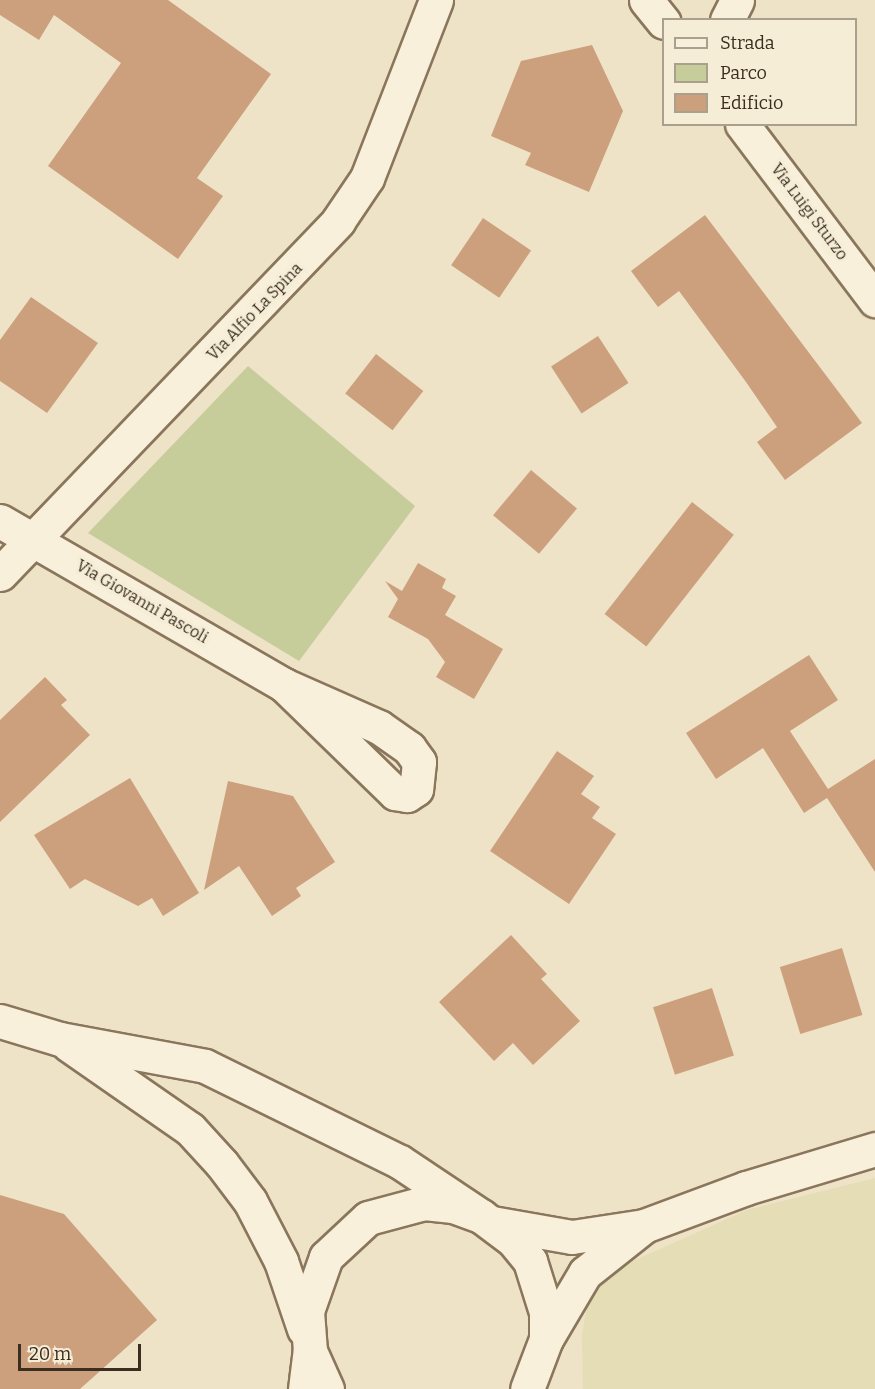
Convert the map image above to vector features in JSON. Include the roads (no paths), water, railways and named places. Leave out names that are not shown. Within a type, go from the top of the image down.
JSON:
[{"type":"street","name":"Via Alfio La Spina","points":[[0,574],[338,221],[367,178],[436,0]]},
{"type":"street","points":[[646,0],[662,21]]},
{"type":"street","points":[[728,18],[737,0]]},
{"type":"street","name":"Via Luigi Sturzo","points":[[744,126],[875,300]]},
{"type":"street","name":"Via Giovanni Pascoli","points":[[0,521],[35,538],[284,685]]},
{"type":"street","points":[[0,1021],[60,1039],[205,1066],[399,1162],[486,1220],[530,1262],[546,1312],[545,1343],[551,1389]]},
{"type":"street","points":[[60,1039],[190,1129],[222,1164],[250,1201],[281,1261],[309,1346],[327,1389]]},
{"type":"street","points":[[305,1389],[314,1283],[326,1257],[360,1224],[395,1207],[424,1203],[453,1206],[486,1220],[572,1237],[644,1226],[746,1188],[875,1149]]},
{"type":"street","points":[[527,1389],[545,1343],[585,1273],[644,1226]]}]
